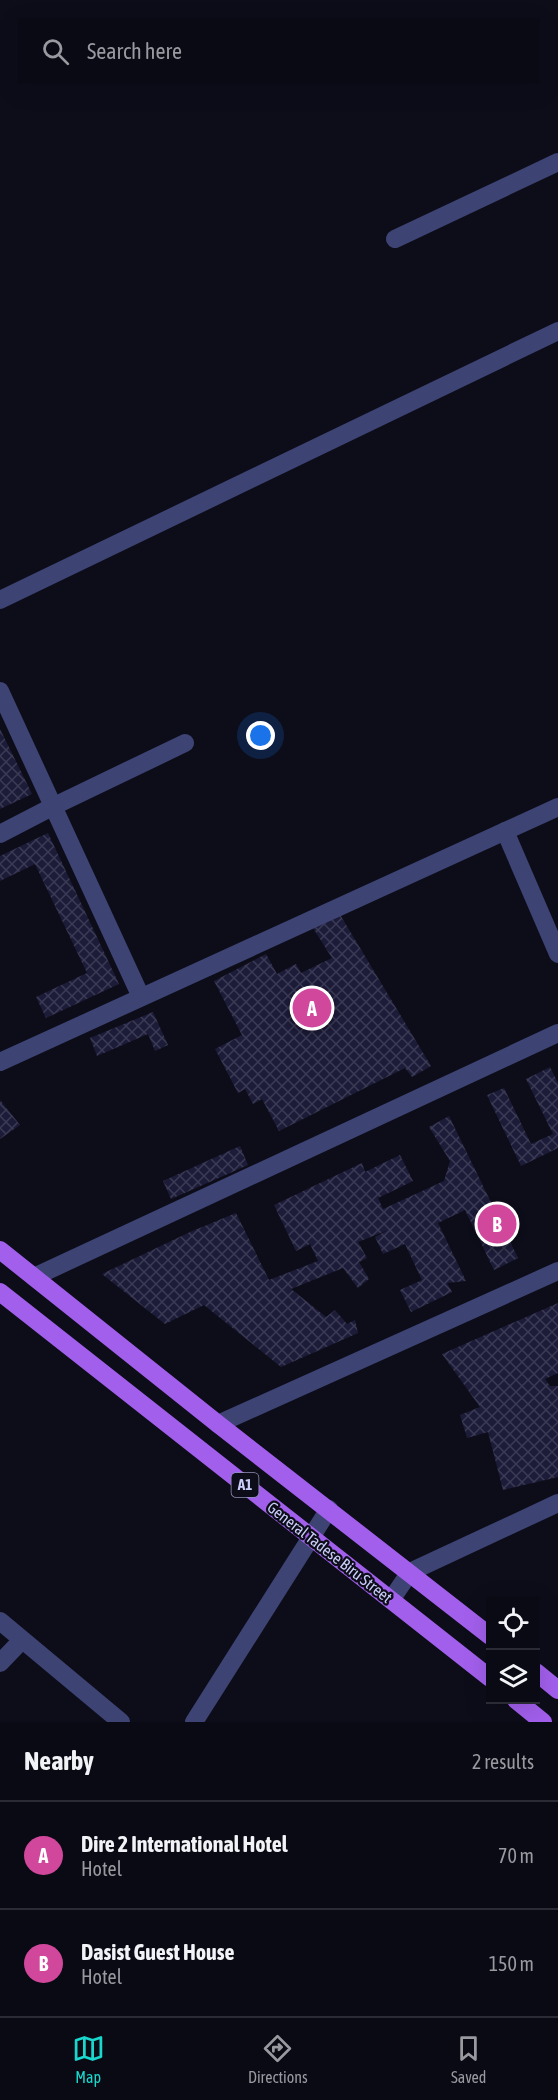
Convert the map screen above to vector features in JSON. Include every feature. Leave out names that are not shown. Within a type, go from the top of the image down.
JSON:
[{"type":"main road","name":"General Tadese Biru Street","points":[[0,1250],[218,1424],[486,1633]]},
{"type":"main road","name":"General Tadese Biru Street","points":[[0,1292],[486,1675]]},
{"type":"main road","points":[[540,1675],[558,1690]]},
{"type":"main road","points":[[521,1704],[543,1722]]},
{"type":"street","points":[[395,239],[558,162]]},
{"type":"street","points":[[0,600],[558,331]]},
{"type":"street","points":[[0,691],[141,998]]},
{"type":"street","points":[[0,834],[185,743]]},
{"type":"street","points":[[0,1062],[558,807]]},
{"type":"street","points":[[505,831],[558,954]]},
{"type":"street","points":[[34,1277],[558,1033]]},
{"type":"street","points":[[218,1424],[558,1271]]},
{"type":"street","points":[[391,1600],[410,1572],[558,1503]]},
{"type":"street","points":[[194,1722],[329,1509]]},
{"type":"street","points":[[0,1622],[121,1722]]},
{"type":"street","points":[[0,1663],[22,1640]]},
{"type":"building","points":[[0,729],[32,794],[0,809]]},
{"type":"building","points":[[48,833],[119,984],[46,1018],[36,997],[87,973],[35,864],[0,881],[0,856]]},
{"type":"building","points":[[339,913],[431,1066],[412,1077],[405,1068],[279,1131],[262,1099],[253,1104],[245,1089],[238,1093],[215,1049],[242,1035],[214,981],[266,954],[277,974],[296,964],[301,973],[332,958],[313,928]]},
{"type":"building","points":[[153,1012],[168,1045],[155,1051],[148,1034],[97,1056],[90,1038]]},
{"type":"building","points":[[550,1067],[558,1083],[558,1148],[521,1166],[487,1095],[504,1088],[531,1144],[553,1134],[526,1079]]},
{"type":"building","points":[[0,1100],[20,1125],[0,1139]]},
{"type":"building","points":[[449,1116],[518,1258],[494,1270],[465,1210],[438,1223],[466,1281],[447,1283],[452,1292],[411,1312],[400,1290],[422,1280],[405,1244],[383,1254],[375,1237],[388,1230],[358,1242],[367,1258],[359,1262],[369,1279],[358,1288],[343,1268],[291,1289],[326,1317],[335,1310],[347,1324],[355,1320],[358,1333],[281,1367],[204,1305],[165,1324],[102,1274],[236,1213],[269,1280],[318,1261],[310,1244],[296,1251],[274,1205],[362,1163],[365,1172],[400,1155],[413,1181],[378,1198],[383,1209],[444,1181],[450,1161],[429,1127]]},
{"type":"building","points":[[240,1146],[248,1165],[171,1199],[163,1181]]},
{"type":"building","points":[[558,1303],[558,1373],[545,1379],[550,1386],[558,1386],[558,1477],[503,1490],[488,1432],[467,1438],[460,1415],[480,1407],[442,1354]]},
{"type":"place","name":"Dire 2 International Hotel","points":[[312,1008]]},
{"type":"place","name":"Dasist Guest House","points":[[497,1224]]}]
